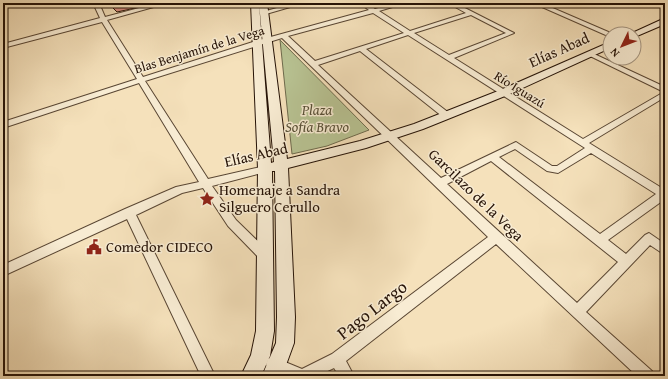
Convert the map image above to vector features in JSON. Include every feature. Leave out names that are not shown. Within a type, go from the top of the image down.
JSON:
[{"type":"main road","points":[[255,3],[263,41],[281,165],[286,317],[285,343],[275,371]]},
{"type":"main road","points":[[251,376],[260,356],[265,331],[264,8]]},
{"type":"main road","points":[[642,31],[665,21]]},
{"type":"main road","name":"Elías Abad","points":[[265,169],[391,136],[503,93],[602,49]]},
{"type":"street","points":[[96,3],[103,19],[205,184],[232,223],[265,256]]},
{"type":"street","points":[[3,46],[165,3]]},
{"type":"street","points":[[264,8],[301,3]]},
{"type":"street","name":"Río Iguazú","points":[[362,3],[664,194]]},
{"type":"street","name":"Blas Benjamín de la Vega","points":[[3,125],[141,79],[263,41],[403,3]]},
{"type":"street","points":[[447,58],[511,33],[451,3]]},
{"type":"street","points":[[536,3],[602,32]]},
{"type":"street","points":[[313,64],[411,34],[471,13]]},
{"type":"street","name":"Garcilazo de la Vega","points":[[284,36],[496,237],[647,376]]},
{"type":"street","points":[[361,49],[446,115]]},
{"type":"street","points":[[590,54],[665,90]]},
{"type":"street","points":[[582,143],[665,94]]},
{"type":"street","points":[[440,183],[516,145],[550,169],[558,170],[592,148]]},
{"type":"street","points":[[492,156],[626,261]]},
{"type":"street","name":"Elías Abad","points":[[3,271],[180,190],[265,169]]},
{"type":"street","points":[[600,240],[664,194]]},
{"type":"street","points":[[130,212],[208,376]]},
{"type":"street","name":"Pago Largo","points":[[260,356],[275,371],[302,376],[337,359],[496,237]]},
{"type":"street","points":[[577,312],[649,238],[665,250]]},
{"type":"street","points":[[337,359],[347,376]]},
{"type":"green space","name":"Plaza Sofía Bravo","points":[[280,40],[369,130],[327,146],[292,154]]},
{"type":"building","points":[[108,3],[119,3],[122,7],[129,5],[128,3],[137,3],[140,7],[117,12]]},
{"type":"place","name":"Homenaje a Sandra Silguero Cerullo","points":[[207,199]]},
{"type":"place","name":"Comedor CIDECO","points":[[94,247]]}]
